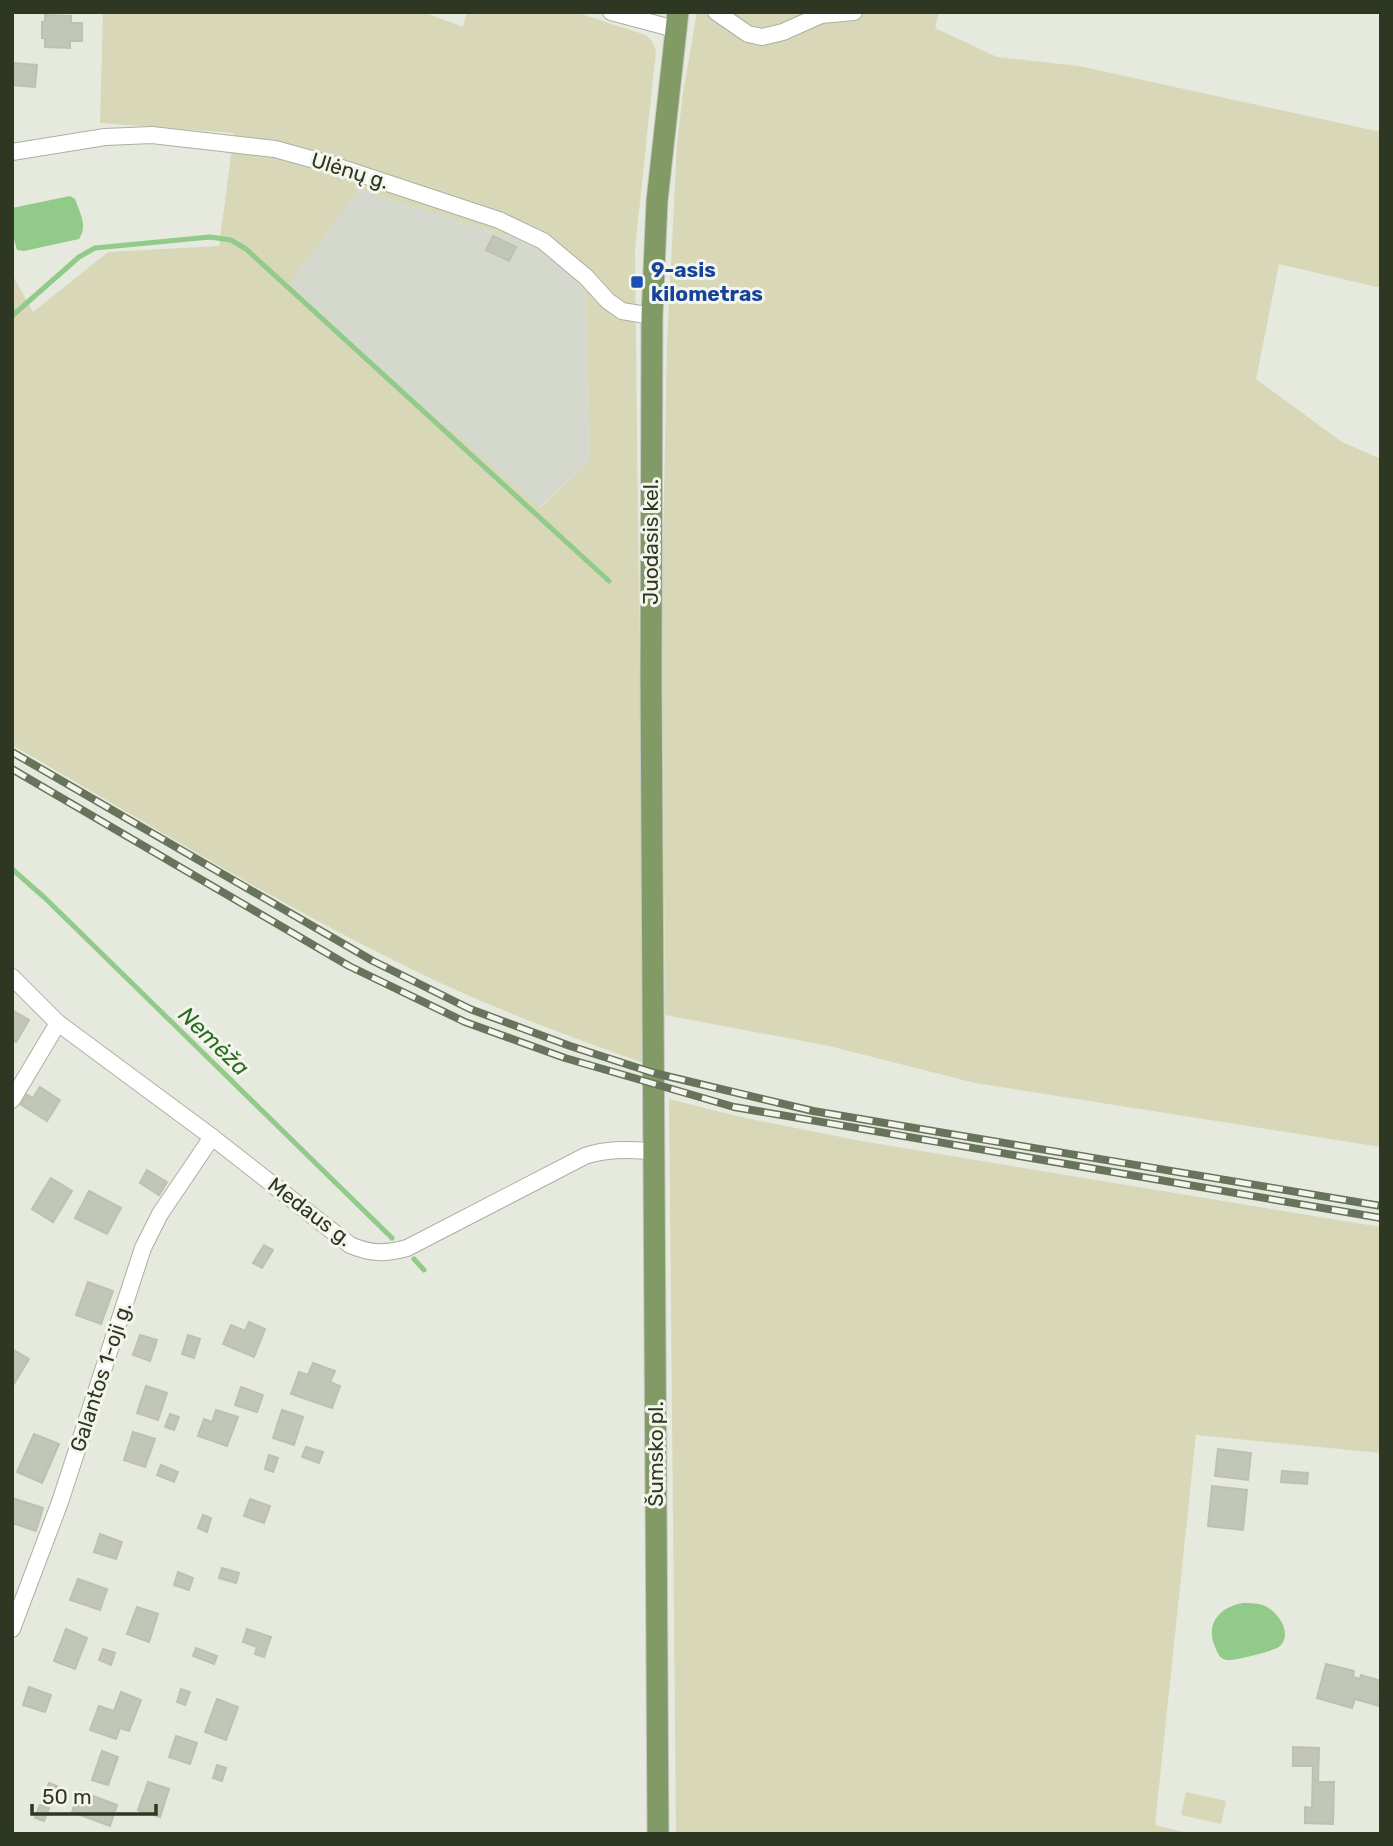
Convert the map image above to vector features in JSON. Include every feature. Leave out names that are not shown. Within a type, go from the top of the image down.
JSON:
[{"type":"main road","name":"Juodasis kel.","points":[[654,1073],[652,316],[657,201],[677,21]]},
{"type":"main road","name":"Šumsko pl.","points":[[654,1073],[658,1834]]},
{"type":"street","points":[[611,12],[677,21]]},
{"type":"street","points":[[716,12],[748,34],[762,37],[783,32],[821,15],[854,12]]},
{"type":"street","name":"Ulėnų g.","points":[[12,152],[105,137],[152,135],[275,149],[333,165],[499,220],[542,241],[622,311],[652,316]]},
{"type":"street","name":"Medaus g.","points":[[12,976],[58,1023],[212,1137],[350,1245],[369,1253],[389,1253],[407,1248],[585,1156],[621,1149],[654,1151]]},
{"type":"street","points":[[12,1100],[58,1023]]},
{"type":"street","name":"Galantos 1-oji g.","points":[[12,1629],[60,1502],[143,1248],[160,1214],[212,1137]]},
{"type":"shaded area","points":[[103,12],[423,12],[463,27],[467,12],[575,12],[646,35],[652,41],[656,51],[635,249],[644,1063],[518,1016],[395,961],[250,883],[12,745],[12,274],[33,312],[108,252],[219,246],[234,133],[100,123]],"holes":[[[359,189],[523,241],[555,261],[586,291],[590,460],[540,508],[286,287]]]},
{"type":"shaded area","points":[[697,12],[939,12],[935,28],[997,57],[1079,66],[1381,132],[1381,288],[1279,264],[1256,379],[1342,442],[1381,459],[1381,1147],[975,1083],[829,1046],[665,1015],[662,591],[667,342],[677,143]]},
{"type":"shaded area","points":[[359,189],[523,241],[555,261],[586,291],[590,460],[539,508],[285,286]]},
{"type":"shaded area","points":[[70,196],[75,199],[82,219],[83,229],[79,239],[24,251],[17,250],[12,232],[12,208]]},
{"type":"shaded area","points":[[669,1099],[745,1118],[861,1141],[1381,1227],[1381,1453],[1196,1435],[1155,1825],[1193,1834],[676,1834]]},
{"type":"shaded area","points":[[1243,1603],[1262,1605],[1275,1613],[1284,1629],[1284,1641],[1280,1646],[1254,1655],[1231,1660],[1221,1658],[1213,1640],[1213,1625],[1216,1618],[1227,1608]]},
{"type":"shaded area","points":[[1186,1792],[1226,1801],[1221,1824],[1181,1815]]},
{"type":"building","points":[[45,15],[71,16],[71,23],[82,23],[82,41],[70,41],[70,48],[45,47],[42,22],[45,22]]},
{"type":"building","points":[[12,63],[37,65],[35,87],[12,85]]},
{"type":"building","points":[[493,236],[516,247],[509,261],[486,250]]},
{"type":"building","points":[[12,1010],[29,1020],[16,1042],[12,1040]]},
{"type":"building","points":[[40,1087],[60,1100],[47,1121],[20,1104],[26,1094],[33,1098]]},
{"type":"building","points":[[147,1170],[167,1182],[159,1195],[140,1183]]},
{"type":"building","points":[[51,1178],[72,1191],[53,1222],[32,1209]]},
{"type":"building","points":[[89,1191],[121,1208],[107,1234],[75,1218]]},
{"type":"building","points":[[264,1245],[273,1250],[262,1268],[253,1263]]},
{"type":"building","points":[[88,1282],[113,1291],[101,1324],[76,1315]]},
{"type":"building","points":[[249,1322],[265,1329],[254,1357],[223,1344],[231,1325],[245,1331]]},
{"type":"building","points":[[140,1335],[157,1340],[150,1361],[133,1355]]},
{"type":"building","points":[[188,1335],[200,1339],[194,1358],[182,1354]]},
{"type":"building","points":[[12,1349],[29,1359],[12,1387]]},
{"type":"building","points":[[313,1363],[335,1371],[330,1382],[340,1386],[332,1408],[291,1394],[299,1372],[308,1375]]},
{"type":"building","points":[[146,1386],[167,1393],[158,1420],[137,1413]]},
{"type":"building","points":[[241,1387],[263,1395],[257,1412],[235,1405]]},
{"type":"building","points":[[216,1410],[238,1417],[227,1446],[198,1436],[204,1419],[212,1422]]},
{"type":"building","points":[[282,1410],[303,1417],[294,1445],[273,1438]]},
{"type":"building","points":[[170,1414],[179,1417],[174,1430],[165,1427]]},
{"type":"building","points":[[133,1432],[155,1439],[145,1467],[124,1460]]},
{"type":"building","points":[[34,1434],[59,1444],[42,1483],[17,1472]]},
{"type":"building","points":[[306,1447],[323,1452],[319,1463],[302,1457]]},
{"type":"building","points":[[1218,1449],[1251,1453],[1248,1480],[1215,1476]]},
{"type":"building","points":[[269,1455],[278,1458],[273,1472],[265,1469]]},
{"type":"building","points":[[161,1465],[178,1472],[174,1482],[157,1475]]},
{"type":"building","points":[[1282,1471],[1308,1473],[1307,1484],[1281,1482]]},
{"type":"building","points":[[1212,1486],[1247,1490],[1243,1530],[1208,1526]]},
{"type":"building","points":[[12,1498],[43,1508],[36,1531],[12,1523]]},
{"type":"building","points":[[250,1499],[270,1506],[264,1523],[244,1516]]},
{"type":"building","points":[[203,1515],[211,1518],[207,1532],[198,1528]]},
{"type":"building","points":[[100,1534],[122,1542],[116,1559],[94,1552]]},
{"type":"building","points":[[222,1568],[239,1573],[236,1583],[219,1578]]},
{"type":"building","points":[[178,1572],[193,1578],[189,1590],[174,1585]]},
{"type":"building","points":[[78,1579],[107,1589],[100,1610],[70,1600]]},
{"type":"building","points":[[137,1607],[158,1614],[149,1642],[127,1634]]},
{"type":"building","points":[[66,1629],[87,1638],[75,1669],[54,1661]]},
{"type":"building","points":[[247,1629],[271,1637],[264,1657],[255,1654],[257,1647],[243,1642]]},
{"type":"building","points":[[196,1648],[217,1656],[214,1664],[193,1656]]},
{"type":"building","points":[[103,1649],[115,1653],[111,1665],[99,1660]]},
{"type":"building","points":[[1326,1664],[1354,1671],[1353,1677],[1360,1679],[1361,1675],[1381,1681],[1379,1706],[1355,1699],[1352,1708],[1317,1698]]},
{"type":"building","points":[[29,1687],[51,1695],[45,1712],[23,1705]]},
{"type":"building","points":[[181,1689],[190,1692],[185,1705],[177,1702]]},
{"type":"building","points":[[121,1692],[141,1700],[129,1731],[120,1728],[116,1739],[90,1730],[99,1706],[114,1711]]},
{"type":"building","points":[[217,1699],[238,1707],[226,1740],[205,1732]]},
{"type":"building","points":[[176,1736],[197,1743],[190,1764],[169,1757]]},
{"type":"building","points":[[1293,1747],[1319,1748],[1318,1782],[1334,1782],[1333,1824],[1305,1823],[1305,1807],[1312,1808],[1313,1766],[1293,1766]]},
{"type":"building","points":[[102,1751],[118,1757],[108,1785],[92,1780]]},
{"type":"building","points":[[217,1765],[226,1768],[222,1781],[213,1778]]},
{"type":"building","points":[[148,1782],[169,1789],[160,1817],[138,1810]]},
{"type":"building","points":[[49,1783],[57,1786],[53,1799],[44,1796]]},
{"type":"building","points":[[80,1791],[117,1805],[110,1826],[72,1812]]},
{"type":"building","points":[[40,1805],[49,1808],[44,1821],[35,1818]]},
{"type":"waterway","points":[[12,316],[79,257],[95,248],[210,237],[231,240],[246,249],[609,581]]},
{"type":"waterway","name":"Nemėža","points":[[12,869],[45,898],[392,1238]]},
{"type":"waterway","name":"Nemėža","points":[[414,1259],[424,1270]]},
{"type":"railway","points":[[12,752],[373,961],[470,1009],[570,1046],[654,1073],[813,1111],[1381,1206]]},
{"type":"railway","points":[[12,769],[349,966],[465,1022],[565,1058],[734,1107],[1381,1218]]},
{"type":"place","name":"9-asis kilometras","points":[[637,282]]}]
